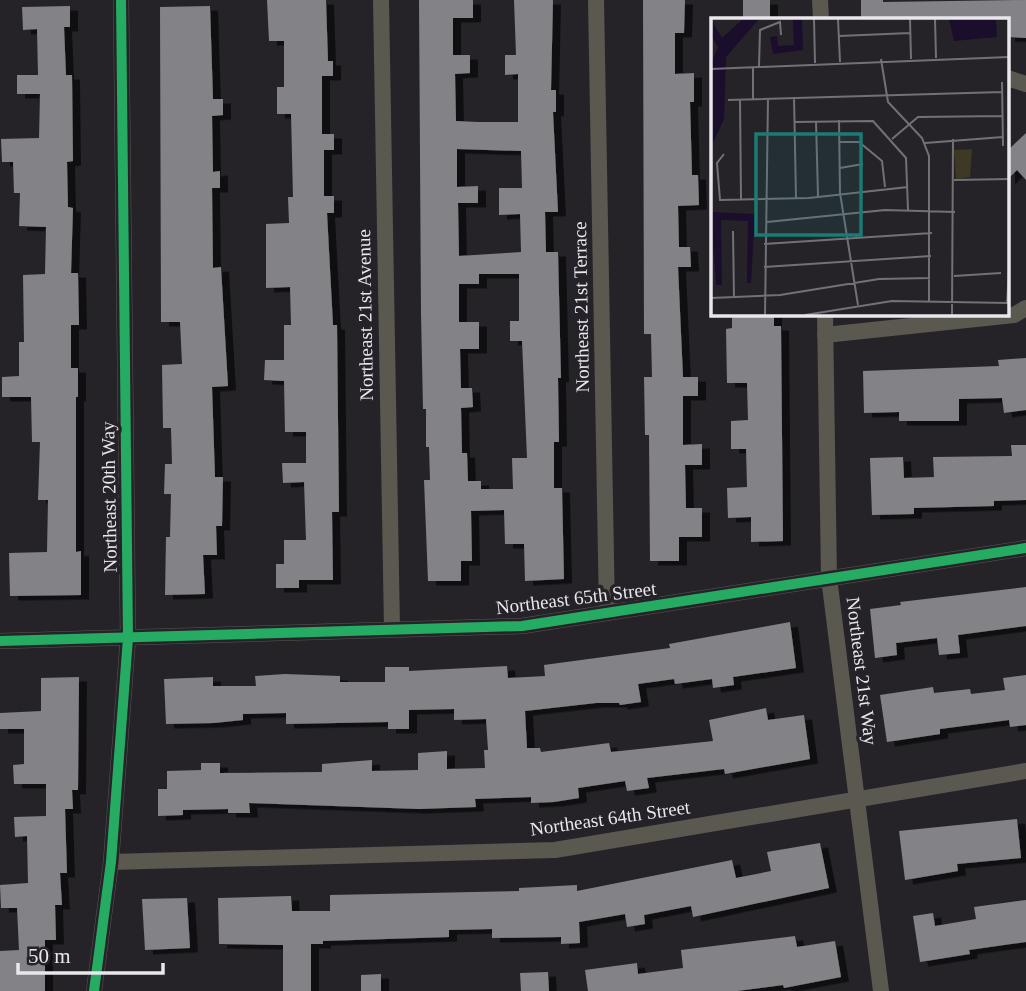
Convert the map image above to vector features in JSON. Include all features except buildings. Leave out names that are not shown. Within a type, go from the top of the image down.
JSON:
[{"type":"street","name":"Northeast 20th Way","points":[[94,991],[111,862],[128,638],[121,0]]},
{"type":"street","name":"Northeast 21st Avenue","points":[[381,0],[392,629]]},
{"type":"street","name":"Northeast 21st Terrace","points":[[596,0],[607,613]]},
{"type":"street","points":[[820,0],[821,18]]},
{"type":"street","points":[[1009,79],[1026,84]]},
{"type":"street","points":[[825,335],[1014,315],[1026,308]]},
{"type":"street","name":"Northeast 21st Way","points":[[825,315],[829,578],[881,991]]},
{"type":"street","name":"Northeast 65th Street","points":[[0,641],[522,626],[1026,548]]},
{"type":"street","name":"Northeast 64th Street","points":[[111,862],[555,850],[1026,771]]},
{"type":"cycle path","points":[[94,991],[111,862],[128,638],[121,0]]},
{"type":"cycle path","points":[[0,641],[522,626],[1026,548]]}]
